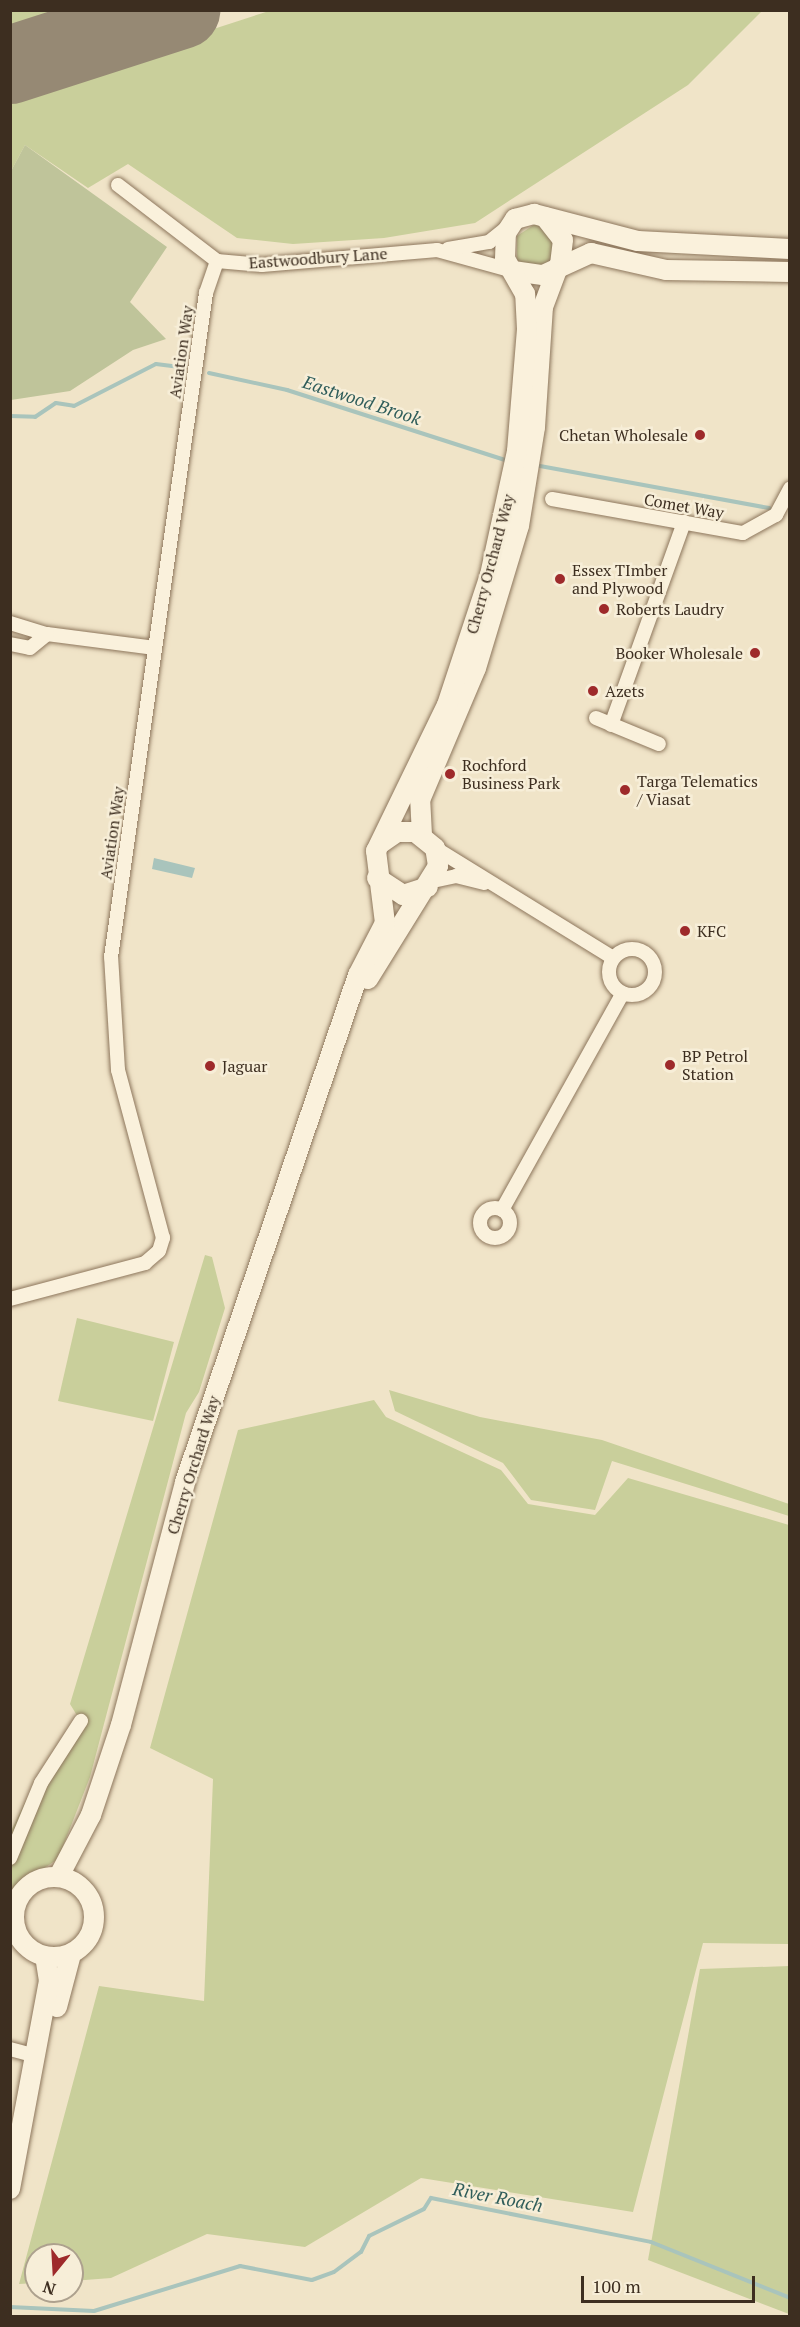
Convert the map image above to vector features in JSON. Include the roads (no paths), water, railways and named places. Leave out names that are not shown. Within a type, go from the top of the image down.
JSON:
[{"type":"main road","name":"Eastwoodbury Lane","points":[[509,226],[522,215],[540,214]]},
{"type":"main road","points":[[540,214],[649,243],[789,249]]},
{"type":"main road","points":[[540,214],[560,231],[564,249],[559,266]]},
{"type":"main road","points":[[509,226],[503,250],[513,271]]},
{"type":"main road","name":"Eastwoodbury Lane","points":[[513,271],[534,276],[591,253],[666,270],[789,272]]},
{"type":"main road","name":"Cherry Orchard Way","points":[[333,1054],[369,978],[430,884],[438,866],[429,842],[420,800],[480,657],[519,526],[535,427],[543,307],[559,266]]},
{"type":"main road","name":"Cherry Orchard Way","points":[[58,1876],[83,1835],[122,1725],[185,1482],[333,1054],[358,975],[385,922],[374,860],[456,683],[508,504],[528,329],[525,294],[513,271]]},
{"type":"main road","points":[[381,843],[398,832],[429,842]]},
{"type":"main road","points":[[377,878],[403,895],[430,884]]},
{"type":"main road","points":[[78,1884],[113,1776],[122,1725]]},
{"type":"main road","points":[[10,2189],[31,2099],[71,1954],[91,1936],[95,1910],[78,1884],[58,1876],[32,1882],[13,1910],[23,1942],[45,1956],[71,1954]]},
{"type":"main road","points":[[31,2099],[49,1982],[45,1956]]},
{"type":"street","points":[[118,185],[217,261]]},
{"type":"street","name":"Eastwoodbury Lane","points":[[217,261],[280,264],[437,250],[489,242],[509,226]]},
{"type":"street","name":"Eastwoodbury Lane","points":[[437,250],[513,271]]},
{"type":"street","name":"Aviation Way","points":[[10,1299],[145,1263],[159,1251],[163,1238],[118,1070],[111,957],[206,293],[217,261]]},
{"type":"street","name":"Comet Way","points":[[552,499],[743,533],[779,509],[789,489]]},
{"type":"street","points":[[612,724],[684,522]]},
{"type":"street","points":[[10,623],[47,634],[155,648]]},
{"type":"street","points":[[10,645],[30,648],[47,634]]},
{"type":"street","points":[[596,718],[659,744]]},
{"type":"street","points":[[429,842],[495,886],[613,958]]},
{"type":"street","points":[[430,884],[456,876],[495,886]]},
{"type":"street","points":[[613,958],[632,948],[654,964],[648,989],[623,993]]},
{"type":"street","points":[[613,958],[609,978],[623,993]]},
{"type":"street","points":[[502,1210],[623,993]]},
{"type":"street","points":[[10,1858],[41,1783],[81,1721]]},
{"type":"street","points":[[10,2049],[36,2056]]},
{"type":"water","points":[[154,858],[195,868],[192,878],[152,869]]},
{"type":"waterway","name":"Eastwood Brook","points":[[10,416],[35,417],[56,403],[74,406],[156,364],[180,367]]},
{"type":"waterway","name":"Eastwood Brook","points":[[209,373],[287,390],[505,460]]},
{"type":"waterway","name":"Eastwood Brook","points":[[540,466],[769,508]]},
{"type":"waterway","name":"River Roach","points":[[10,2307],[94,2311],[240,2266],[312,2280],[334,2272],[361,2252],[369,2236],[424,2209],[431,2198],[651,2242],[790,2298]]},
{"type":"place","name":"Chetan Wholesale","points":[[700,435]]},
{"type":"place","name":"Essex TImber and Plywood","points":[[560,579]]},
{"type":"place","name":"Roberts Laudry","points":[[604,609]]},
{"type":"place","name":"Booker Wholesale","points":[[755,653]]},
{"type":"place","name":"Azets","points":[[593,691]]},
{"type":"place","name":"Rochford Business Park","points":[[450,774]]},
{"type":"place","name":"Targa Telematics / Viasat","points":[[625,790]]},
{"type":"place","name":"KFC","points":[[685,931]]},
{"type":"place","name":"BP Petrol Station","points":[[670,1065]]},
{"type":"place","name":"Jaguar","points":[[210,1066]]}]
